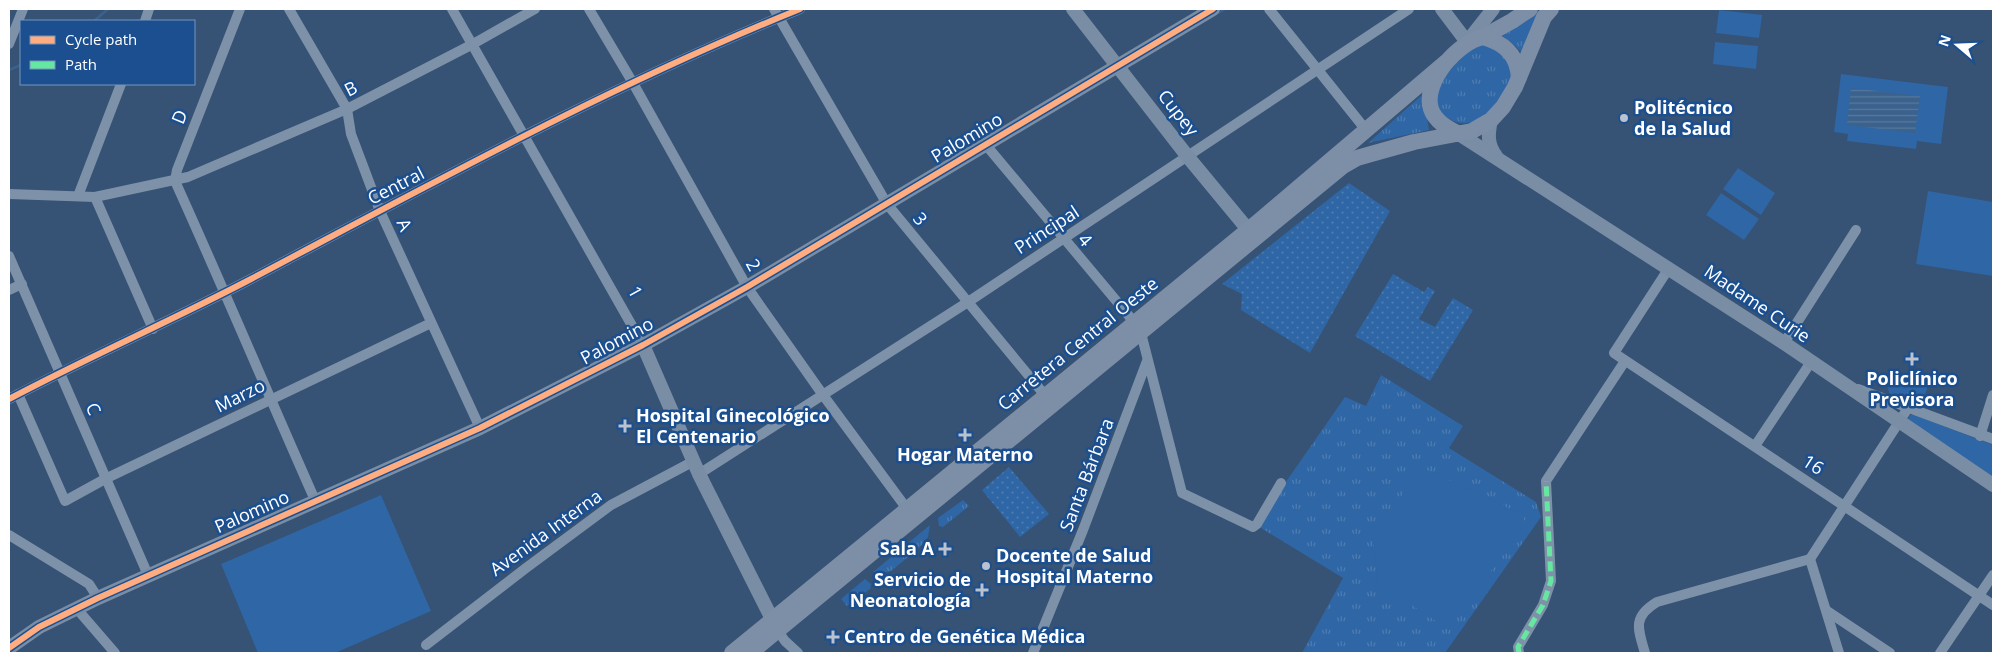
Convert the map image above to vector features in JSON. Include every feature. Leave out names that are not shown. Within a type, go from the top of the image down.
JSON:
[{"type":"main road","points":[[1435,138],[1430,95],[1434,83],[1446,62],[1466,42],[1483,36],[1530,9]]},
{"type":"main road","points":[[1432,110],[1437,120],[1459,134],[1472,130],[1491,120],[1510,96],[1540,26],[1551,9]]},
{"type":"main road","points":[[1483,36],[1494,40],[1510,51],[1518,68],[1519,77]]},
{"type":"main road","name":"Carretera Central Oeste","points":[[1252,234],[1366,130],[1446,62]]},
{"type":"main road","name":"Carretera Central Oeste","points":[[732,653],[775,626],[1252,234],[1344,166],[1357,158],[1435,138],[1459,134]]},
{"type":"main road","name":"Carretera Central Oeste","points":[[750,653],[775,626]]},
{"type":"street","points":[[9,44],[23,9]]},
{"type":"street","name":"D","points":[[175,181],[177,170],[240,9]]},
{"type":"street","name":"1","points":[[452,9],[643,345],[697,467],[775,626],[785,641],[798,653]]},
{"type":"street","name":"B","points":[[9,194],[95,197],[175,181],[210,169],[347,109],[473,44],[535,9]]},
{"type":"street","name":"2","points":[[589,9],[633,83],[747,287],[823,395],[912,514]]},
{"type":"street","name":"Central","points":[[13,397],[226,292],[525,136],[776,13],[800,9]]},
{"type":"street","name":"Cupey","points":[[1073,9],[1188,157],[1252,234]]},
{"type":"street","name":"Palomino","points":[[9,648],[39,627],[98,598],[480,428],[643,345],[747,287],[1213,9]]},
{"type":"street","points":[[1269,9],[1366,130]]},
{"type":"street","name":"Principal","points":[[697,467],[823,395],[968,302],[1409,9]]},
{"type":"street","points":[[1442,9],[1466,42],[1493,9]]},
{"type":"street","name":"A","points":[[293,10],[347,109],[351,134],[380,211],[480,428]]},
{"type":"street","name":"3","points":[[776,13],[887,204],[1050,401]]},
{"type":"street","points":[[78,196],[121,85]]},
{"type":"street","points":[[1491,120],[1488,134],[1489,146],[1498,159]]},
{"type":"street","name":"Madame Curie","points":[[1459,134],[1784,343],[1993,485]]},
{"type":"street","name":"4","points":[[986,144],[1137,328]]},
{"type":"street","points":[[175,181],[226,292],[270,400],[315,500]]},
{"type":"street","points":[[95,197],[153,329]]},
{"type":"street","points":[[1784,343],[1856,230]]},
{"type":"street","name":"C","points":[[9,256],[148,575]]},
{"type":"street","name":"16","points":[[1668,268],[1614,353],[1993,605]]},
{"type":"street","points":[[9,290],[22,284]]},
{"type":"street","name":"Marzo","points":[[13,397],[65,501],[106,479],[431,323]]},
{"type":"street","points":[[1137,328],[1182,494],[1253,527],[1257,524],[1281,483]]},
{"type":"street","name":"Santa Bárbara","points":[[1033,653],[1083,530],[1147,361]]},
{"type":"street","points":[[1517,651],[1544,605],[1551,582],[1546,481],[1625,362]]},
{"type":"street","points":[[1755,446],[1811,362]]},
{"type":"street","points":[[1841,382],[1980,436],[1993,439]]},
{"type":"street","points":[[1980,436],[1993,395]]},
{"type":"street","points":[[1645,653],[1640,636],[1639,621],[1644,610],[1657,602],[1810,559],[1908,408]]},
{"type":"street","name":"Avenida Interna","points":[[426,645],[610,505],[697,467]]},
{"type":"street","points":[[9,535],[89,584],[98,598]]},
{"type":"street","points":[[1810,559],[1839,653]]},
{"type":"street","points":[[1940,653],[1993,574]]},
{"type":"street","points":[[77,609],[115,653]]},
{"type":"street","points":[[1827,611],[1890,653]]},
{"type":"green space","points":[[1719,10],[1762,15],[1759,38],[1716,33]]},
{"type":"green space","points":[[1538,11],[1521,52],[1500,35],[1519,25]]},
{"type":"green space","points":[[1715,42],[1758,46],[1756,69],[1713,64]]},
{"type":"green space","points":[[1488,43],[1508,55],[1512,80],[1501,97],[1486,114],[1468,123],[1458,123],[1445,116],[1440,110],[1436,99],[1438,84],[1468,51]]},
{"type":"green space","points":[[1841,74],[1948,87],[1941,144],[1917,141],[1916,149],[1847,141],[1848,134],[1834,132]]},
{"type":"green space","points":[[1423,94],[1429,130],[1368,143]]},
{"type":"green space","points":[[1738,168],[1775,193],[1761,215],[1723,189]]},
{"type":"green space","points":[[1349,183],[1390,211],[1310,353],[1241,310],[1242,294],[1222,284]]},
{"type":"green space","points":[[1928,191],[1993,202],[1993,276],[1916,264]]},
{"type":"green space","points":[[1721,193],[1759,219],[1744,240],[1706,215]]},
{"type":"green space","points":[[1393,274],[1424,292],[1428,287],[1435,291],[1419,319],[1435,327],[1453,298],[1473,310],[1430,381],[1355,336]]},
{"type":"green space","points":[[1381,375],[1463,426],[1449,448],[1536,502],[1541,517],[1445,653],[1302,653],[1343,578],[1256,525],[1345,397],[1366,406]]},
{"type":"green space","points":[[1927,381],[1927,389],[1922,401],[1915,404],[1889,393],[1888,387]]},
{"type":"green space","points":[[1910,415],[1915,415],[1993,445],[1993,477],[1909,421]]},
{"type":"green space","points":[[1009,467],[1049,514],[1020,537],[982,490]]},
{"type":"green space","points":[[1421,467],[1519,513],[1525,521],[1518,534],[1448,629],[1378,583],[1373,538]]},
{"type":"green space","points":[[381,495],[431,611],[335,653],[258,653],[221,564]]},
{"type":"green space","points":[[963,500],[969,506],[943,527],[939,526],[938,518]]},
{"type":"green space","points":[[930,525],[928,537],[919,548],[891,571],[883,573],[873,572]]},
{"type":"green space","points":[[865,579],[871,584],[870,589],[847,606],[841,599]]},
{"type":"shaded area","points":[[1851,88],[1920,96],[1915,133],[1847,125]]},
{"type":"waterway","name":"Cupey","points":[[95,20],[108,9]]},
{"type":"waterway","points":[[1218,13],[1225,9]]},
{"type":"waterway","name":"Cupey","points":[[9,70],[20,65]]},
{"type":"marked path","points":[[1519,653],[1518,647],[1543,605],[1551,581],[1546,481]]},
{"type":"cycle path","points":[[9,399],[221,294],[522,137],[660,70],[800,9]]},
{"type":"cycle path","points":[[9,648],[39,627],[98,598],[480,428],[643,345],[747,287],[1213,9]]},
{"type":"place","name":"Politécnico de la Salud","points":[[1624,118]]},
{"type":"place","name":"Policlínico Previsora","points":[[1912,359]]},
{"type":"place","name":"Hospital Ginecológico El Centenario","points":[[625,426]]},
{"type":"place","name":"Hogar Materno","points":[[965,435]]},
{"type":"place","name":"Sala A","points":[[945,549]]},
{"type":"place","name":"Docente de Salud Hospital Materno","points":[[986,566]]},
{"type":"place","name":"Servicio de Neonatología","points":[[982,590]]},
{"type":"place","name":"Centro de Genética Médica","points":[[833,637]]}]
